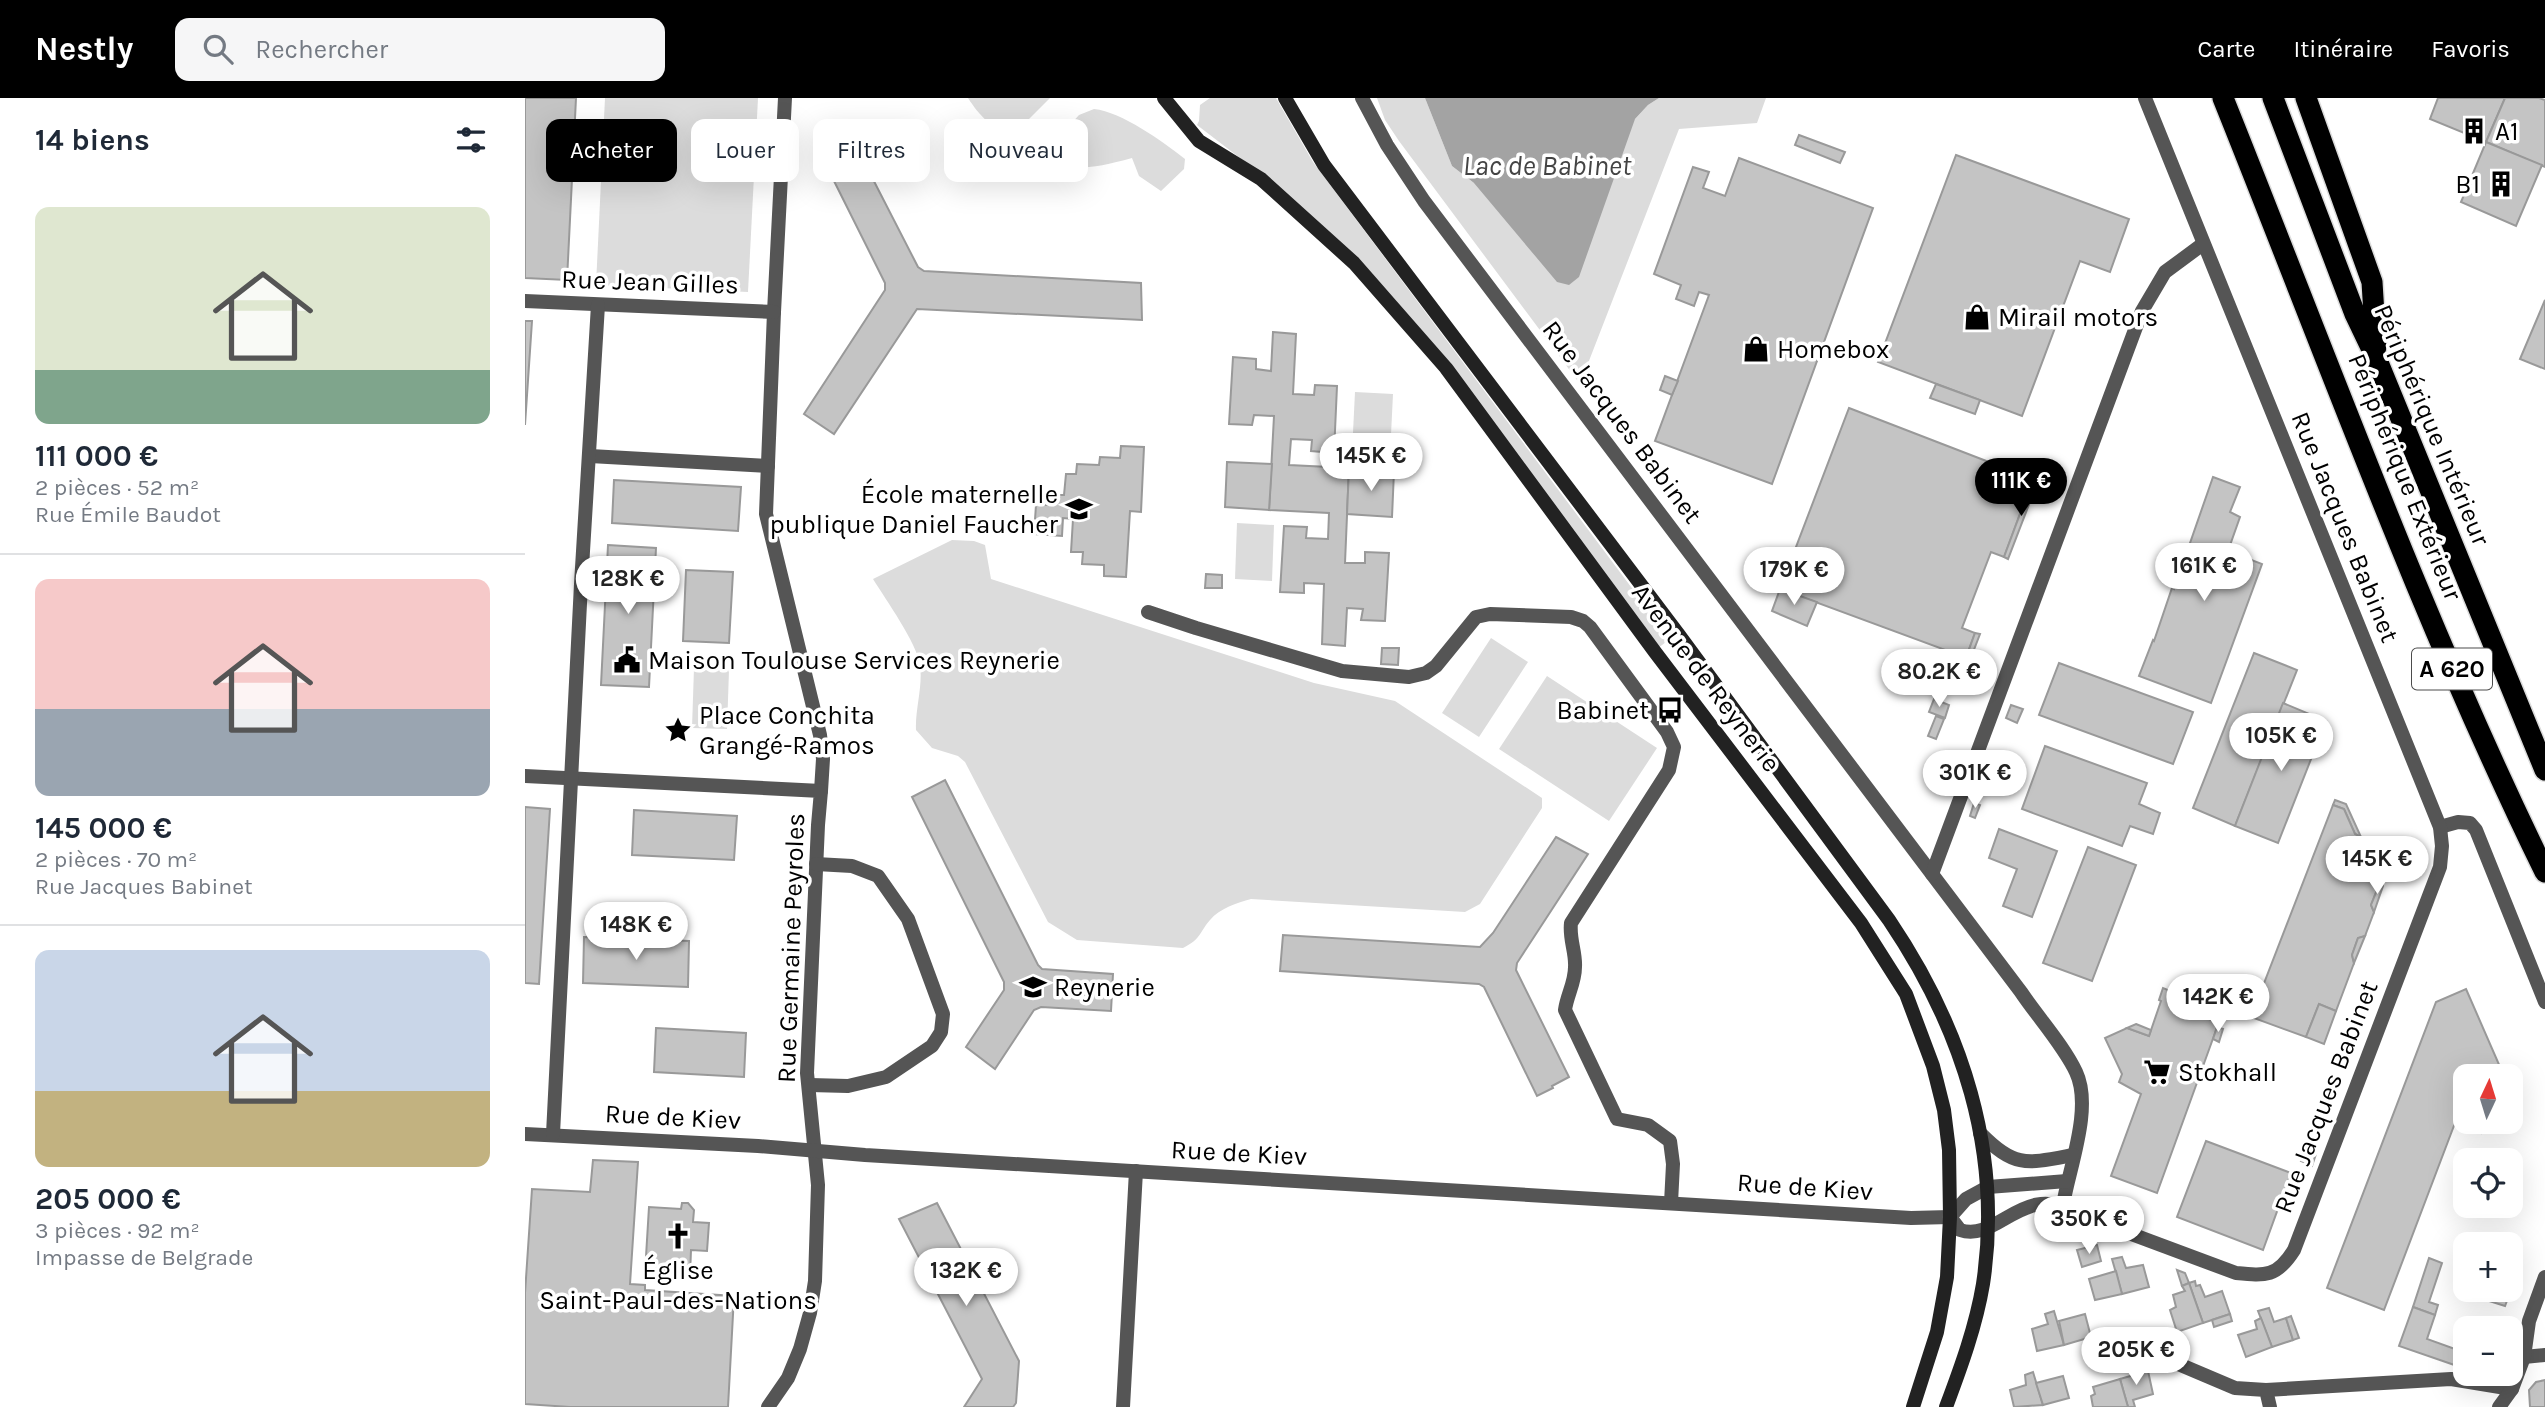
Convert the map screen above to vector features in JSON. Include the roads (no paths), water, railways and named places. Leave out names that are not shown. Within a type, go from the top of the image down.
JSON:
[{"type":"highway","name":"Périphérique Extérieur","points":[[2223,98],[2366,463],[2468,709],[2545,873]]},
{"type":"highway","name":"Périphérique Intérieur","points":[[2273,98],[2355,314],[2377,360],[2545,770]]},
{"type":"highway","points":[[2306,98],[2372,282],[2377,360]]},
{"type":"street","points":[[785,98],[773,312],[766,514],[820,735],[823,759],[821,791]]},
{"type":"street","name":"Avenue de Reynerie","points":[[1164,98],[1199,141],[1261,178],[1355,263],[1446,368],[1655,652],[1861,923],[1906,994],[1933,1066],[1944,1110],[1949,1150],[1947,1277],[1937,1332],[1913,1407]]},
{"type":"street","name":"Avenue de Reynerie","points":[[1286,98],[1324,165],[1679,635],[1901,938],[1938,1001],[1970,1085],[1988,1187],[1989,1228],[1977,1311],[1946,1407]]},
{"type":"street","name":"Rue Jacques Babinet","points":[[1362,98],[1387,145],[1424,201],[1933,874],[2021,992],[2077,1073],[2081,1093],[2081,1119],[2063,1205]]},
{"type":"street","name":"Rue Jacques Babinet","points":[[1989,1228],[2014,1211],[2029,1206],[2063,1205],[2075,1213],[2236,1273],[2271,1274],[2285,1264],[2294,1250],[2440,867],[2440,827],[2145,98]]},
{"type":"street","points":[[1933,874],[2142,311],[2165,272],[2203,244]]},
{"type":"street","name":"Rue Jean Gilles","points":[[525,301],[773,312]]},
{"type":"street","points":[[553,1134],[598,305]]},
{"type":"street","points":[[590,456],[768,466]]},
{"type":"street","points":[[1148,612],[1342,671],[1409,677],[1426,673],[1436,666],[1467,626],[1476,617],[1483,615],[1571,617],[1590,627],[1667,732],[1674,747],[1669,770],[1571,923],[1570,935],[1576,966],[1565,1010],[1617,1119],[1648,1125],[1670,1141],[1673,1164],[1671,1203]]},
{"type":"street","name":"Rue Germaine Peyroles","points":[[525,776],[821,791],[807,1060],[818,1207],[815,1281],[800,1349],[788,1378],[768,1406]]},
{"type":"street","points":[[2440,827],[2458,822],[2470,823],[2476,830],[2545,1002]]},
{"type":"street","points":[[810,1085],[848,1086],[886,1077],[932,1046],[941,1032],[943,1014],[908,919],[878,876],[852,866],[816,864]]},
{"type":"street","points":[[1980,1133],[2000,1152],[2018,1161],[2044,1161],[2073,1156]]},
{"type":"street","name":"Rue de Kiev","points":[[525,1134],[1911,1218],[1950,1217]]},
{"type":"street","points":[[1123,1407],[1136,1171]]},
{"type":"street","points":[[1989,1228],[1969,1233],[1959,1230],[1950,1217],[1966,1199],[1988,1187],[2067,1181]]},
{"type":"street","points":[[2499,1407],[2512,1389],[2524,1357],[2529,1321],[2545,1277]]},
{"type":"street","points":[[2141,1335],[2176,1363],[2235,1388],[2266,1390],[2451,1379],[2512,1389]]},
{"type":"street","points":[[2524,1357],[2545,1355]]},
{"type":"street","points":[[2266,1390],[2270,1407]]},
{"type":"water","name":"Lac de Babinet","points":[[1425,98],[1659,98],[1635,119],[1579,277],[1569,285],[1557,282],[1474,183],[1452,166]]},
{"type":"place","name":"A1","points":[[2474,131]]},
{"type":"place","name":"B1","points":[[2501,184]]},
{"type":"place","name":"Mirail motors","points":[[1977,317]]},
{"type":"place","name":"Homebox","points":[[1756,349]]},
{"type":"place","name":"École maternelle publique Daniel Faucher","points":[[1079,509]]},
{"type":"place","name":"Maison Toulouse Services Reynerie","points":[[627,660]]},
{"type":"place","name":"Babinet","points":[[1670,710]]},
{"type":"place","name":"Place Conchita Grangé-Ramos","points":[[678,730]]},
{"type":"place","name":"Reynerie","points":[[1033,987]]},
{"type":"place","name":"Stokhall","points":[[2157,1072]]},
{"type":"place","name":"Église Saint-Paul-des-Nations","points":[[678,1236]]}]
